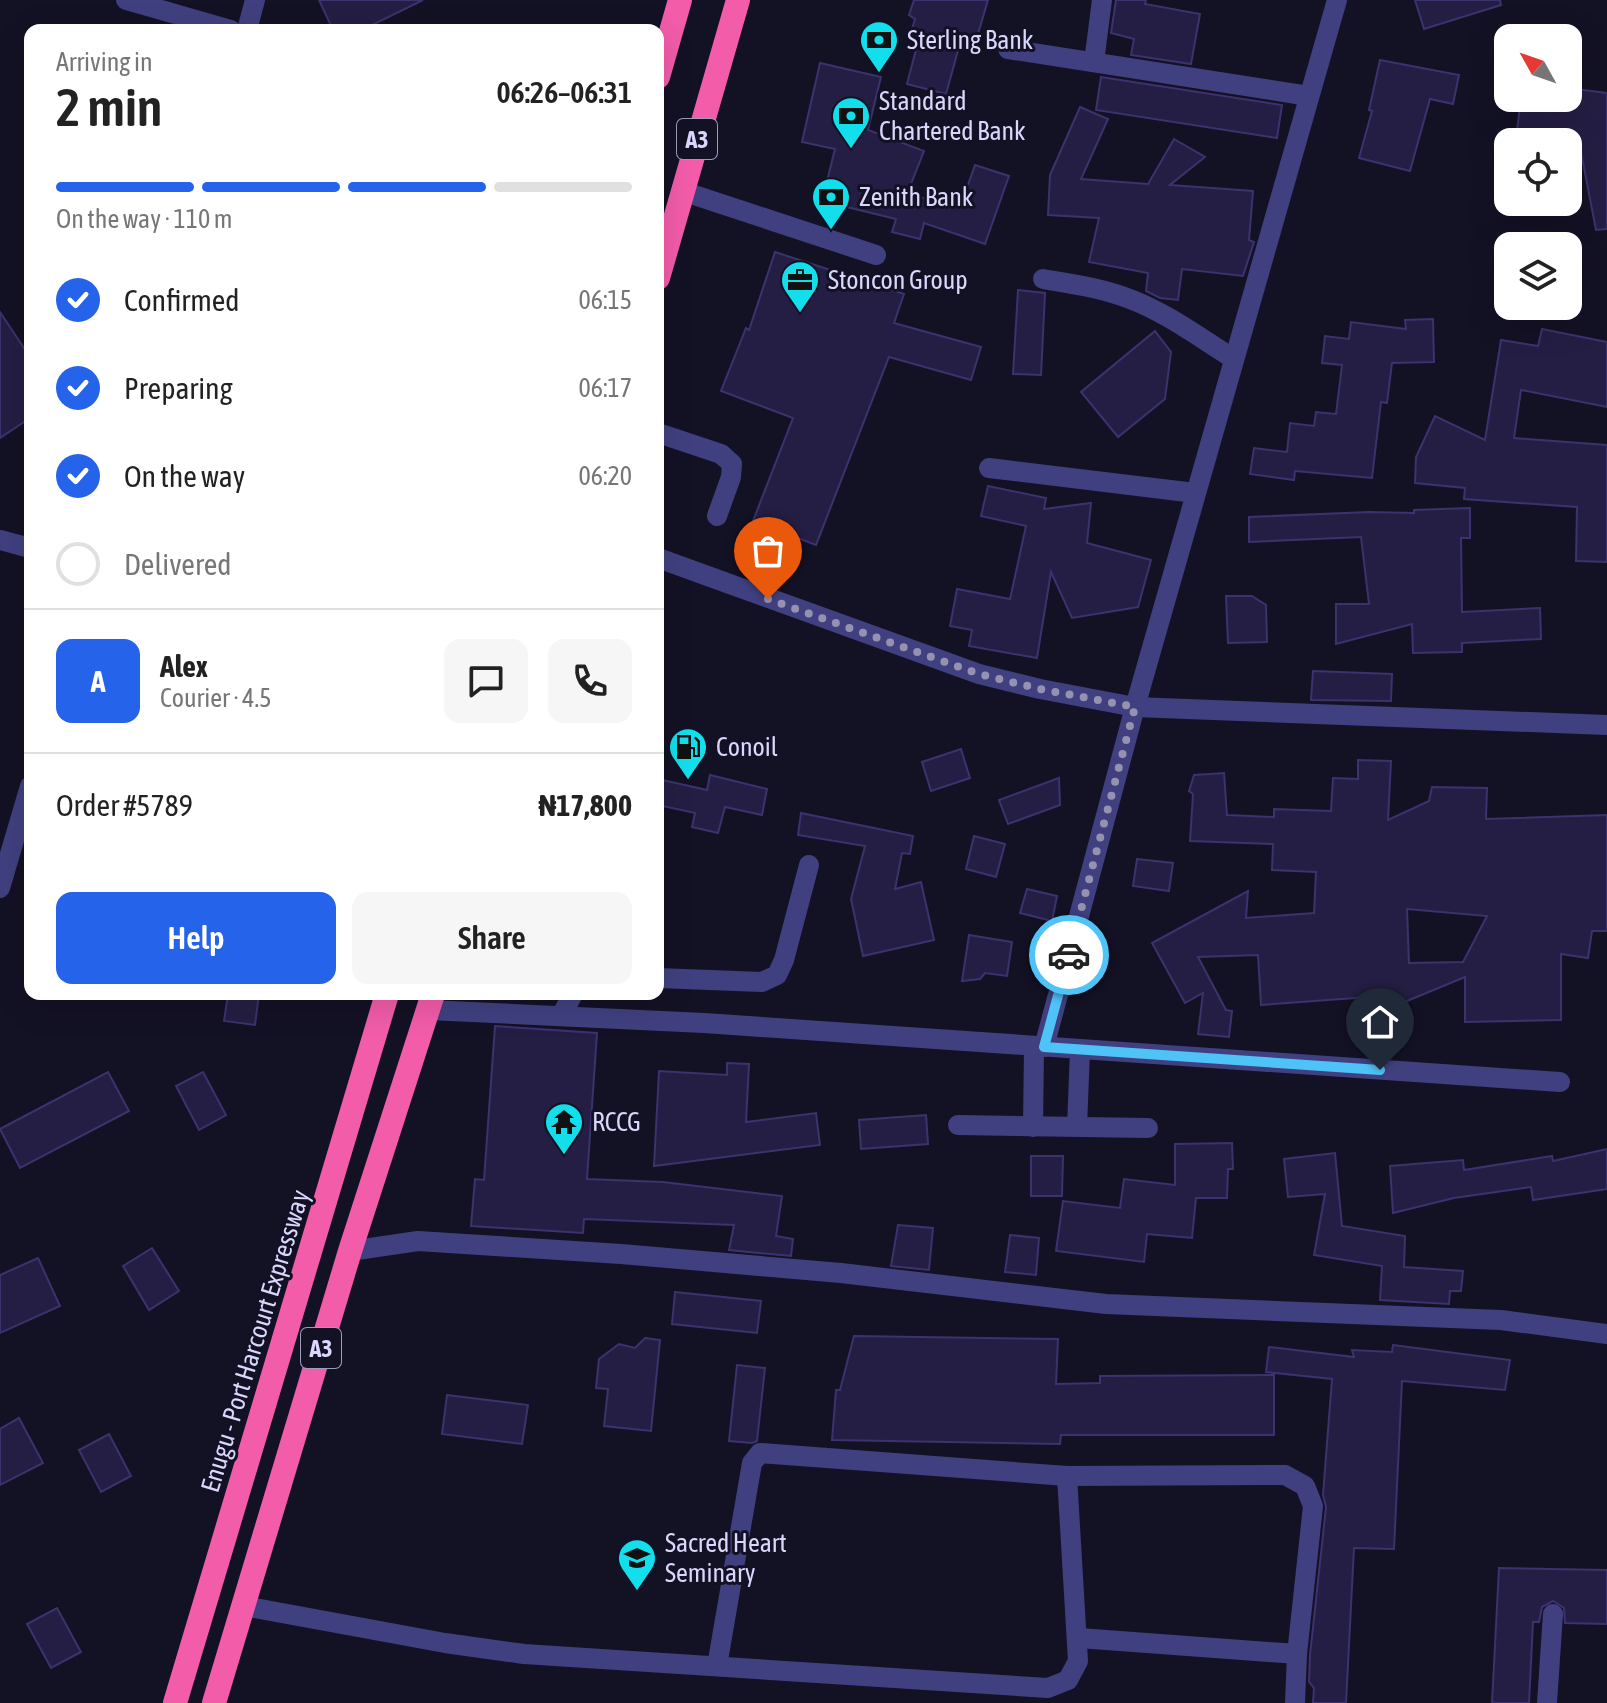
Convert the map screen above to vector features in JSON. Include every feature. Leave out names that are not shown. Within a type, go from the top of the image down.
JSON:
[{"type":"highway","points":[[664,56],[680,0]]},
{"type":"highway","name":"A3","points":[[664,256],[738,0]]},
{"type":"highway","name":"Enugu - Port Harcourt Expressway","points":[[175,1703],[385,1000]]},
{"type":"highway","name":"A3","points":[[214,1703],[350,1251],[430,1002]]},
{"type":"street","points":[[126,0],[210,24]]},
{"type":"street","points":[[249,24],[255,0]]},
{"type":"street","points":[[1094,62],[1102,0]]},
{"type":"street","points":[[1033,1127],[1039,1047],[1337,0]]},
{"type":"street","points":[[1008,49],[1309,96]]},
{"type":"street","points":[[682,191],[876,255]]},
{"type":"street","points":[[1043,279],[1096,288],[1131,299],[1234,359]]},
{"type":"street","points":[[664,435],[721,454],[732,464],[731,477],[717,516]]},
{"type":"street","points":[[989,468],[1195,493]]},
{"type":"street","points":[[0,540],[24,546]]},
{"type":"street","points":[[664,560],[979,674],[1135,707],[1607,725]]},
{"type":"street","points":[[0,888],[24,806]]},
{"type":"street","points":[[664,978],[762,982],[777,975],[784,960],[809,865]]},
{"type":"street","points":[[561,1016],[570,1000]]},
{"type":"street","points":[[430,1002],[561,1016],[704,1023],[1560,1082]]},
{"type":"street","points":[[1077,1127],[1080,1050]]},
{"type":"street","points":[[958,1125],[1148,1128]]},
{"type":"street","points":[[350,1251],[418,1241],[621,1254],[841,1273],[1106,1304],[1501,1320],[1607,1334]]},
{"type":"street","points":[[717,1666],[752,1463],[760,1453],[1067,1476],[1285,1475],[1305,1486],[1313,1506],[1297,1654],[1295,1703]]},
{"type":"street","points":[[244,1606],[445,1643],[524,1654],[717,1666],[1054,1695],[1068,1680],[1078,1661],[1067,1476]]},
{"type":"street","points":[[1547,1703],[1553,1614]]},
{"type":"street","points":[[1079,1638],[1297,1654]]},
{"type":"building","points":[[319,0],[423,0],[374,24],[330,24]]},
{"type":"building","points":[[914,0],[988,0],[973,51],[959,47],[946,94],[907,84],[919,38],[910,36],[915,19],[909,15]]},
{"type":"building","points":[[1116,0],[1146,0],[1145,4],[1200,14],[1191,64],[1131,55],[1134,39],[1111,33]]},
{"type":"building","points":[[1415,0],[1500,0],[1501,5],[1424,29]]},
{"type":"building","points":[[1380,60],[1459,75],[1453,104],[1430,99],[1410,171],[1359,158],[1372,111],[1369,110]]},
{"type":"building","points":[[820,63],[881,77],[868,130],[924,151],[907,194],[960,207],[975,165],[1009,176],[985,244],[924,223],[920,239],[892,232],[896,219],[822,201],[835,149],[802,142]]},
{"type":"building","points":[[1101,77],[1282,105],[1277,138],[1096,110]]},
{"type":"building","points":[[1582,90],[1607,93],[1607,229],[1596,230],[1582,157],[1582,128],[1517,128],[1519,112],[1582,112]]},
{"type":"building","points":[[1080,107],[1108,119],[1081,179],[1148,184],[1174,139],[1205,157],[1170,185],[1253,191],[1249,240],[1254,242],[1243,276],[1182,269],[1178,300],[1160,298],[1146,291],[1148,273],[1089,262],[1099,218],[1048,215],[1050,175]]},
{"type":"building","points":[[775,252],[904,294],[894,323],[981,347],[971,380],[889,357],[816,545],[753,521],[793,418],[721,391],[746,328],[749,330]]},
{"type":"building","points":[[1018,290],[1045,293],[1041,375],[1013,374]]},
{"type":"building","points":[[0,312],[24,348],[24,422],[0,438]]},
{"type":"building","points":[[1433,319],[1434,362],[1392,363],[1387,403],[1381,402],[1372,478],[1295,471],[1294,480],[1250,474],[1254,448],[1287,452],[1290,423],[1314,426],[1316,412],[1336,414],[1342,365],[1322,363],[1325,336],[1349,339],[1351,322],[1406,329],[1405,320]]},
{"type":"building","points":[[1542,329],[1607,342],[1607,407],[1521,390],[1514,438],[1607,445],[1607,562],[1576,561],[1577,507],[1464,499],[1465,488],[1415,483],[1416,457],[1435,416],[1485,440],[1501,340],[1538,346]]},
{"type":"building","points":[[1155,331],[1171,352],[1165,399],[1118,437],[1081,392]]},
{"type":"building","points":[[988,486],[1046,498],[1044,509],[1091,503],[1087,543],[1151,560],[1138,607],[1072,618],[1051,572],[1037,658],[969,646],[972,630],[950,626],[957,589],[1010,599],[1026,526],[981,516]]},
{"type":"building","points":[[1470,508],[1470,538],[1461,538],[1462,612],[1540,608],[1541,639],[1462,643],[1462,652],[1413,653],[1412,624],[1336,644],[1336,604],[1369,604],[1361,537],[1249,542],[1249,517],[1414,513],[1414,510]]},
{"type":"building","points":[[1226,596],[1252,596],[1266,605],[1267,642],[1228,643]]},
{"type":"building","points":[[1313,671],[1392,674],[1391,701],[1311,700]]},
{"type":"building","points":[[961,749],[970,778],[931,791],[922,762]]},
{"type":"building","points":[[1358,760],[1391,761],[1388,820],[1429,801],[1432,787],[1487,788],[1486,819],[1607,815],[1607,931],[1592,931],[1588,958],[1561,954],[1561,1020],[1465,1022],[1465,977],[1373,1015],[1369,997],[1261,1005],[1258,955],[1198,957],[1226,1010],[1232,1011],[1229,1037],[1198,1034],[1203,993],[1185,1003],[1152,943],[1248,891],[1246,918],[1314,913],[1316,872],[1272,870],[1273,844],[1190,841],[1193,794],[1189,791],[1194,775],[1224,773],[1227,815],[1274,817],[1274,809],[1331,811],[1333,778],[1358,779]],"holes":[[[1407,909],[1487,916],[1463,962],[1409,963]]]},
{"type":"building","points":[[710,775],[767,789],[762,815],[725,807],[718,833],[692,827],[695,813],[664,806],[664,780],[707,790]]},
{"type":"building","points":[[1059,778],[1060,805],[1008,824],[999,800]]},
{"type":"building","points":[[801,813],[913,836],[910,854],[902,853],[895,889],[921,882],[934,940],[863,956],[851,899],[865,846],[798,835]]},
{"type":"building","points":[[974,836],[1005,844],[996,877],[966,869]]},
{"type":"building","points":[[1137,859],[1173,863],[1169,891],[1133,886]]},
{"type":"building","points":[[1027,889],[1057,896],[1052,921],[1020,913]]},
{"type":"building","points":[[969,935],[1012,942],[1007,976],[985,973],[980,979],[962,981]]},
{"type":"building","points":[[227,1000],[258,1000],[255,1025],[224,1021]]},
{"type":"building","points":[[495,1026],[597,1033],[587,1179],[663,1182],[782,1196],[776,1236],[793,1239],[791,1256],[729,1250],[734,1225],[584,1219],[583,1233],[471,1226],[475,1179],[484,1180]]},
{"type":"building","points":[[727,1063],[749,1064],[746,1122],[816,1113],[820,1145],[654,1166],[659,1071],[727,1075]]},
{"type":"building","points":[[108,1072],[129,1111],[20,1168],[0,1129]]},
{"type":"building","points":[[203,1072],[226,1115],[199,1130],[176,1086]]},
{"type":"building","points":[[926,1115],[928,1144],[861,1149],[859,1120]]},
{"type":"building","points":[[1232,1143],[1233,1169],[1228,1169],[1227,1198],[1196,1198],[1192,1238],[1147,1234],[1144,1262],[1056,1251],[1063,1201],[1120,1208],[1124,1179],[1175,1185],[1175,1144]]},
{"type":"building","points":[[1607,1149],[1607,1189],[1533,1200],[1531,1187],[1454,1198],[1393,1213],[1390,1166],[1463,1160],[1464,1170],[1552,1156],[1553,1161]]},
{"type":"building","points":[[1335,1153],[1342,1226],[1405,1236],[1404,1267],[1463,1271],[1461,1291],[1450,1291],[1449,1304],[1380,1300],[1382,1266],[1314,1255],[1325,1194],[1288,1197],[1284,1159]]},
{"type":"building","points":[[1031,1156],[1063,1156],[1062,1196],[1031,1196]]},
{"type":"building","points":[[898,1225],[933,1228],[929,1270],[891,1266]]},
{"type":"building","points":[[1010,1235],[1039,1238],[1036,1275],[1005,1272]]},
{"type":"building","points":[[152,1248],[179,1291],[149,1310],[123,1266]]},
{"type":"building","points":[[38,1258],[60,1306],[0,1333],[0,1275]]},
{"type":"building","points":[[675,1292],[761,1301],[757,1333],[672,1324]]},
{"type":"building","points":[[854,1336],[1058,1339],[1056,1384],[1100,1383],[1100,1376],[1274,1375],[1274,1435],[1061,1435],[1060,1444],[832,1440],[836,1390],[840,1390]]},
{"type":"building","points":[[645,1338],[660,1340],[651,1431],[604,1426],[608,1389],[596,1388],[599,1359],[619,1344],[635,1348]]},
{"type":"building","points":[[1393,1345],[1510,1360],[1505,1390],[1402,1381],[1394,1549],[1354,1548],[1346,1703],[1313,1703],[1314,1688],[1309,1682],[1310,1655],[1326,1507],[1323,1495],[1332,1379],[1266,1372],[1269,1347],[1354,1357],[1352,1350],[1392,1352]]},
{"type":"building","points":[[737,1365],[765,1368],[757,1441],[752,1443],[729,1441]]},
{"type":"building","points":[[447,1395],[528,1405],[522,1444],[442,1434]]},
{"type":"building","points":[[19,1418],[43,1463],[0,1485],[0,1429]]},
{"type":"building","points":[[109,1434],[131,1476],[101,1492],[79,1450]]},
{"type":"building","points":[[1499,1568],[1607,1570],[1607,1624],[1565,1623],[1564,1608],[1553,1601],[1542,1607],[1539,1622],[1533,1622],[1529,1703],[1492,1703]]},
{"type":"building","points":[[57,1608],[81,1652],[51,1668],[27,1624]]},
{"type":"way so far","points":[[768,599],[979,674],[1135,707],[1069,955]]},
{"type":"place","name":"Sterling Bank","points":[[879,74]]},
{"type":"place","name":"Standard Chartered Bank","points":[[851,150]]},
{"type":"place","name":"Zenith Bank","points":[[831,231]]},
{"type":"place","name":"Stoncon Group","points":[[800,314]]},
{"type":"place","name":"Conoil","points":[[688,781]]},
{"type":"place","name":"RCCG","points":[[564,1156]]},
{"type":"place","name":"Sacred Heart Seminary","points":[[637,1592]]},
{"type":"route","points":[[1069,955],[1044,1047],[1380,1070]]}]
